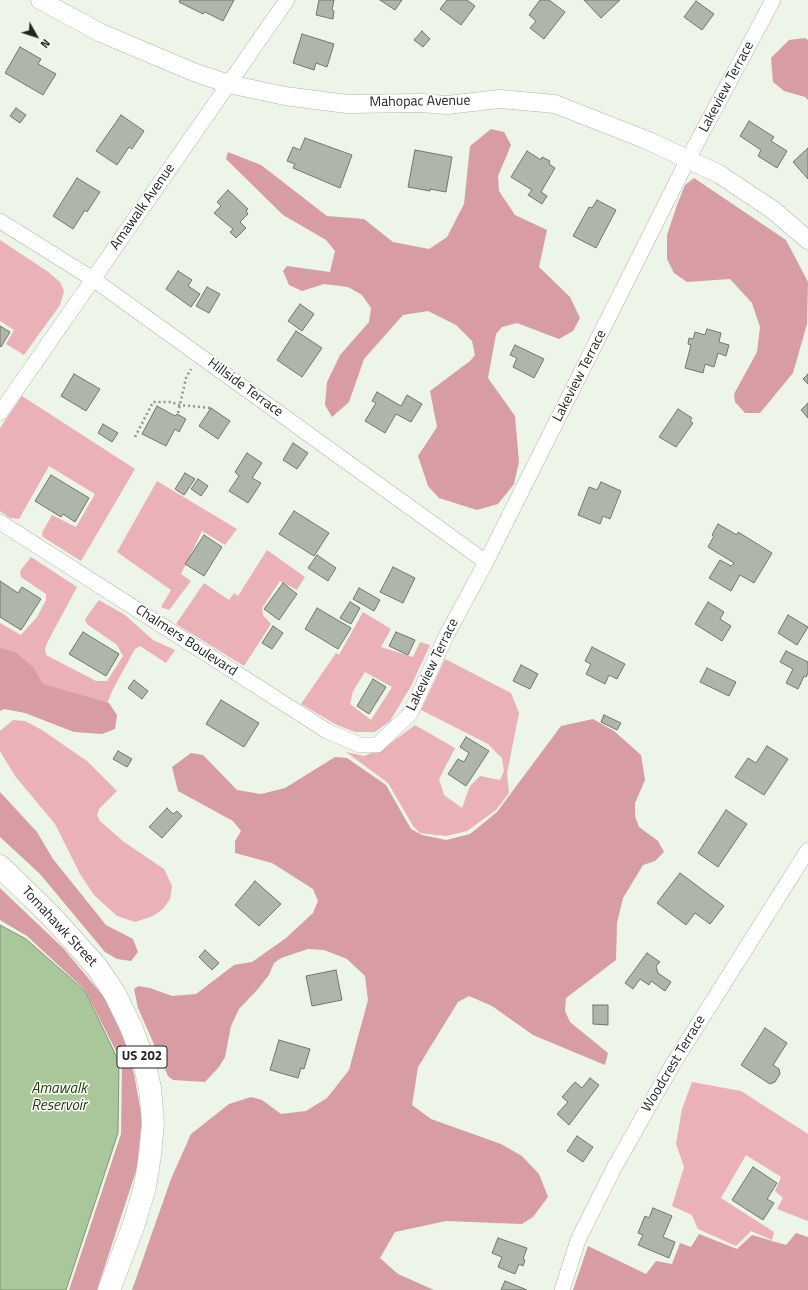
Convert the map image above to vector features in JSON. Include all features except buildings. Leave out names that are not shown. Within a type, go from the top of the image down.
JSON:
[{"type":"main road","name":"Tomahawk Street","points":[[0,866],[61,926],[97,966],[115,994],[131,1027],[143,1058],[150,1088],[153,1123],[150,1155],[145,1187],[134,1224],[109,1290]]},
{"type":"street","name":"Mahopac Avenue","points":[[40,0],[101,33],[148,54],[229,84],[285,96],[347,104],[422,103],[447,105],[500,98],[555,104],[649,141],[719,174],[773,210],[808,240]]},
{"type":"street","name":"Amawalk Avenue","points":[[0,413],[287,0]]},
{"type":"street","name":"Lakeview Terrace","points":[[378,745],[410,714],[446,636],[486,562],[688,159],[773,0]]},
{"type":"street","name":"Hillside Terrace","points":[[0,221],[93,279],[486,562]]},
{"type":"street","name":"Chalmers Boulevard","points":[[0,522],[327,731],[360,745],[378,745]]},
{"type":"street","name":"Woodcrest Terrace","points":[[562,1290],[578,1240],[626,1147],[673,1064],[808,850]]},
{"type":"path","points":[[178,413],[186,378],[199,355]]},
{"type":"path","points":[[135,437],[153,402],[170,402],[179,405],[211,408]]},
{"type":"shaded area","points":[[805,38],[808,40],[808,100],[805,97],[784,91],[773,82],[771,58],[789,40]]},
{"type":"shaded area","points":[[491,129],[504,132],[511,145],[498,176],[499,191],[515,215],[547,230],[539,267],[570,297],[580,318],[573,331],[559,339],[517,323],[502,327],[496,334],[488,378],[515,416],[519,462],[514,484],[498,504],[477,510],[439,498],[428,486],[418,456],[437,427],[430,391],[470,361],[475,355],[472,341],[456,325],[428,311],[403,315],[364,359],[349,402],[332,417],[325,405],[327,382],[340,355],[369,322],[371,308],[362,295],[348,287],[324,284],[302,291],[289,285],[283,271],[287,266],[330,272],[335,251],[326,240],[283,215],[226,159],[228,152],[261,165],[327,216],[364,219],[393,242],[429,249],[447,237],[464,204],[470,146]]},
{"type":"shaded area","points":[[694,178],[786,240],[808,282],[807,324],[793,373],[760,413],[745,413],[735,402],[734,394],[757,352],[760,327],[752,303],[730,279],[687,282],[674,273],[667,259],[667,235],[677,205],[685,185]]},
{"type":"shaded area","points":[[0,240],[47,271],[60,282],[64,291],[60,305],[24,355],[6,344],[14,330],[0,321]]},
{"type":"shaded area","points":[[22,396],[135,469],[81,561],[43,537],[42,533],[52,515],[76,527],[95,494],[49,466],[19,519],[10,518],[0,511],[0,428]]},
{"type":"shaded area","points":[[157,481],[237,529],[225,545],[202,531],[181,574],[191,581],[169,610],[161,607],[171,590],[117,552]]},
{"type":"shaded area","points":[[267,550],[305,577],[297,590],[280,581],[262,608],[263,615],[271,624],[244,666],[176,624],[204,583],[229,600],[234,593],[238,596]]},
{"type":"shaded area","points":[[31,557],[77,587],[47,643],[45,649],[46,655],[96,681],[107,681],[123,656],[117,645],[87,624],[85,619],[99,600],[125,615],[153,640],[175,650],[166,663],[140,646],[135,649],[113,689],[101,718],[0,659],[0,623],[21,635],[37,617],[46,600],[46,594],[21,577],[20,571]]},
{"type":"shaded area","points":[[363,612],[391,629],[381,647],[413,657],[420,642],[430,645],[411,686],[390,721],[375,732],[355,732],[335,724],[301,704],[336,653],[339,655]],"holes":[[[365,672],[392,687],[371,720],[350,704],[353,691]]]},
{"type":"shaded area","points":[[0,648],[15,652],[33,667],[43,684],[109,703],[117,715],[115,729],[102,734],[74,732],[25,713],[4,709],[0,711]]},
{"type":"shaded area","points":[[445,659],[511,693],[519,713],[507,773],[509,793],[496,810],[467,831],[446,836],[420,833],[413,826],[388,783],[346,752],[364,756],[384,748],[415,725],[455,748],[439,779],[444,795],[462,808],[470,786],[480,776],[500,780],[504,771],[502,758],[488,744],[421,710]]},
{"type":"shaded area","points":[[593,719],[614,731],[641,755],[645,780],[635,803],[635,816],[639,827],[658,841],[664,852],[655,861],[643,865],[623,898],[617,923],[616,960],[566,998],[565,1011],[570,1022],[608,1053],[605,1065],[533,1035],[492,1006],[469,996],[458,1002],[418,1067],[412,1105],[431,1119],[501,1144],[522,1156],[539,1174],[548,1197],[533,1217],[522,1224],[446,1221],[395,1232],[380,1258],[398,1274],[434,1290],[132,1290],[171,1179],[191,1134],[229,1104],[251,1097],[262,1100],[281,1114],[306,1111],[327,1098],[349,1070],[368,1000],[365,976],[347,959],[324,950],[308,949],[281,958],[274,963],[269,975],[239,1009],[231,1026],[225,1057],[219,1067],[205,1082],[173,1080],[168,1076],[138,1008],[134,989],[138,986],[150,988],[172,996],[196,994],[234,965],[252,962],[286,938],[313,913],[318,901],[313,889],[272,863],[235,853],[235,841],[241,831],[233,821],[178,791],[172,767],[191,753],[203,755],[237,790],[261,794],[285,788],[335,757],[347,758],[386,785],[411,829],[422,835],[446,840],[470,834],[497,812],[561,726]]},
{"type":"shaded area","points":[[13,720],[25,721],[42,730],[87,761],[117,791],[99,809],[97,815],[100,821],[124,842],[164,869],[172,886],[170,899],[163,909],[153,916],[135,922],[117,916],[94,895],[80,874],[55,824],[15,776],[0,751],[0,731]]},
{"type":"shaded area","points":[[0,792],[37,832],[53,859],[106,925],[133,939],[138,952],[131,961],[117,959],[105,952],[40,874],[0,837]]},
{"type":"shaded area","points":[[0,888],[63,948],[104,997],[120,1023],[134,1074],[142,1118],[137,1168],[97,1290],[69,1290],[121,1134],[122,1063],[85,990],[27,936],[0,920]]},
{"type":"shaded area","points":[[692,1082],[741,1091],[808,1134],[808,1221],[777,1209],[783,1198],[775,1191],[781,1177],[746,1155],[721,1198],[774,1232],[772,1240],[751,1231],[736,1246],[698,1229],[692,1215],[672,1206],[684,1167],[676,1144],[682,1109]]},
{"type":"shaded area","points":[[796,1233],[808,1237],[808,1290],[573,1290],[588,1246],[646,1274],[656,1261],[672,1264],[680,1243],[691,1247],[699,1234],[737,1249],[752,1235],[786,1245]]},
{"type":"water","name":"Amawalk Reservoir","points":[[0,925],[26,939],[85,991],[119,1062],[118,1133],[66,1290],[0,1290]]}]
